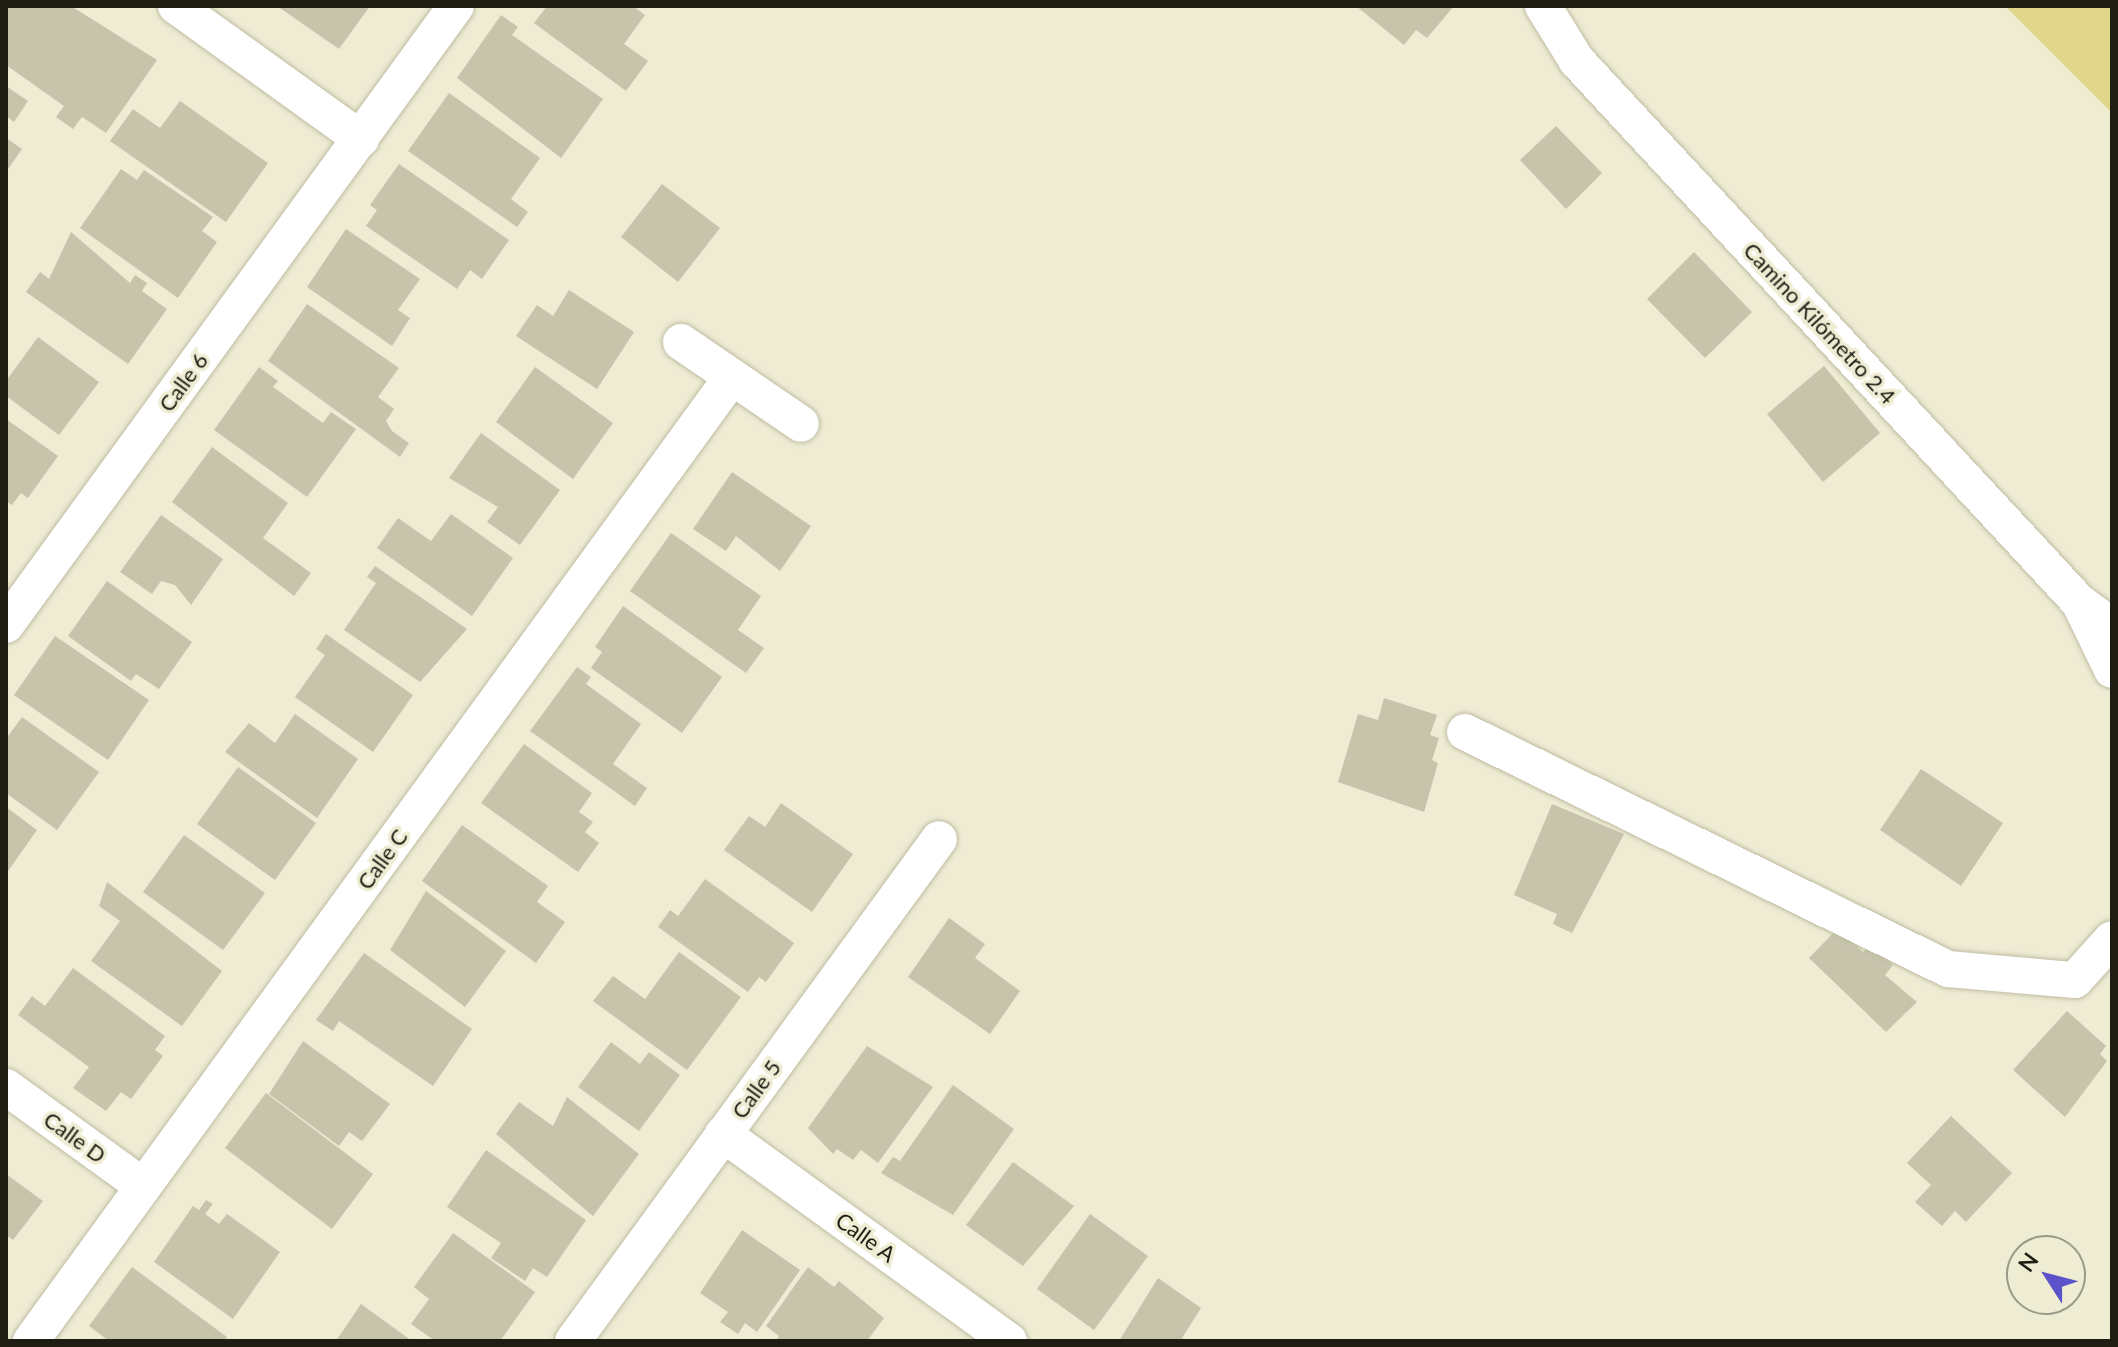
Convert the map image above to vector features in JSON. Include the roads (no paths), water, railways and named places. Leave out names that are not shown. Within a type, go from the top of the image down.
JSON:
[{"type":"street","points":[[176,6],[361,139]]},
{"type":"street","name":"Calle 6","points":[[6,625],[456,6]]},
{"type":"street","name":"Camino Kilómetro 2.4","points":[[1543,6],[1577,61],[2079,602],[2112,626]]},
{"type":"street","points":[[681,342],[801,424]]},
{"type":"street","name":"Calle C","points":[[31,1341],[732,377]]},
{"type":"street","points":[[2079,602],[2112,670]]},
{"type":"street","points":[[1465,732],[1948,969],[2075,980],[2112,939]]},
{"type":"street","name":"Calle 5","points":[[573,1341],[939,839]]},
{"type":"street","name":"Calle D","points":[[6,1087],[143,1186]]},
{"type":"street","name":"Calle A","points":[[723,1134],[1009,1341]]}]
